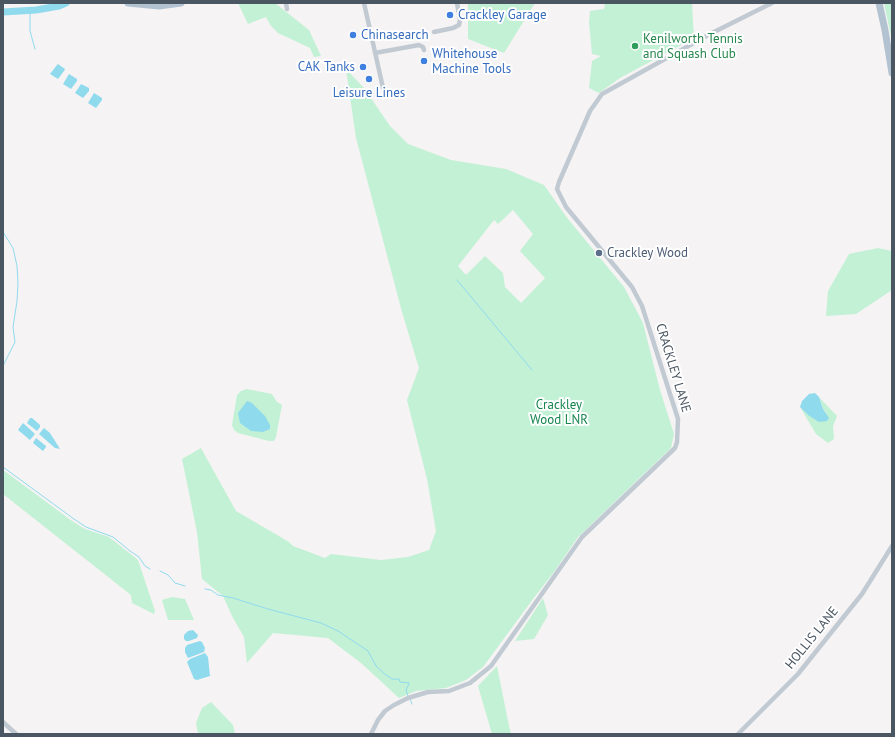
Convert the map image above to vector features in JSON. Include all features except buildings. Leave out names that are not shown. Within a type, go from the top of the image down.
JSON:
[{"type":"main road","points":[[128,3],[159,6],[181,3]]},
{"type":"main road","points":[[879,3],[892,73]]},
{"type":"street","points":[[286,3],[287,9]]},
{"type":"street","points":[[364,3],[383,88],[389,92]]},
{"type":"street","points":[[434,32],[453,28],[459,25],[460,20],[457,3]]},
{"type":"street","name":"CRACKLEY LANE","points":[[371,734],[385,711],[394,705],[408,698],[428,692],[449,691],[470,683],[487,670],[582,537],[675,448],[677,442],[678,419],[642,306],[632,287],[566,207],[557,189],[558,182],[590,111],[602,94],[710,34],[772,3]]},
{"type":"street","points":[[375,53],[419,45],[423,47],[424,50]]},
{"type":"street","name":"HOLLIS LANE","points":[[738,734],[798,674],[862,594],[892,546]]},
{"type":"street","points":[[3,722],[16,734]]},
{"type":"green space","points":[[238,3],[275,3],[309,30],[321,56],[314,57],[310,48],[278,33],[271,26],[266,17],[248,24]]},
{"type":"green space","points":[[468,3],[535,3],[504,53],[468,39]]},
{"type":"green space","name":"Kenilworth Tennis and Squash Club","points":[[605,3],[692,3],[694,38],[620,78],[599,93],[589,88],[592,61],[601,56],[592,54],[589,22],[590,11],[604,9]]},
{"type":"green space","points":[[884,3],[892,3],[892,41]]},
{"type":"green space","name":"Crackley Wood LNR","points":[[346,69],[364,88],[390,126],[408,144],[451,160],[506,169],[544,185],[568,219],[624,287],[643,323],[660,390],[674,434],[671,448],[578,537],[554,572],[483,667],[466,680],[446,688],[416,691],[399,698],[361,663],[328,638],[273,633],[247,663],[244,637],[223,596],[202,579],[197,532],[182,459],[201,448],[236,511],[289,542],[293,546],[325,558],[331,554],[381,560],[408,557],[429,550],[436,531],[427,479],[407,400],[419,368],[402,312],[356,138]],"holes":[[[513,210],[533,234],[520,251],[545,278],[521,303],[505,287],[503,273],[485,256],[466,275],[458,266],[494,220],[498,224]]]},
{"type":"green space","points":[[878,248],[892,251],[892,290],[856,314],[826,316],[828,291],[849,254]]},
{"type":"green space","points":[[247,389],[272,394],[277,402],[282,405],[274,441],[238,433],[234,430],[232,425],[237,395],[241,391]]},
{"type":"green space","points":[[819,397],[837,416],[833,426],[834,439],[828,443],[816,434],[800,407],[808,415],[826,413]]},
{"type":"green space","points":[[3,470],[72,521],[85,529],[109,537],[138,560],[155,611],[154,614],[132,603],[131,595],[3,494]]},
{"type":"green space","points":[[172,597],[185,599],[194,620],[168,620],[162,600]]},
{"type":"green space","points":[[543,598],[548,615],[534,639],[515,641]]},
{"type":"green space","points":[[497,666],[511,734],[492,734],[478,686]]},
{"type":"green space","points":[[211,702],[233,725],[235,734],[198,733],[196,723],[202,708]]},
{"type":"water","points":[[58,64],[65,69],[58,79],[50,74]]},
{"type":"water","points":[[69,74],[77,79],[71,89],[63,84]]},
{"type":"water","points":[[81,84],[89,88],[89,91],[83,98],[75,93]]},
{"type":"water","points":[[94,93],[102,98],[96,108],[88,103]]},
{"type":"water","points":[[815,393],[819,397],[823,409],[829,418],[827,421],[819,422],[808,415],[800,407],[802,401],[809,394]]},
{"type":"water","points":[[247,401],[252,403],[265,416],[270,425],[270,429],[263,432],[251,431],[240,423],[238,413]]},
{"type":"water","points":[[30,418],[40,425],[37,431],[27,423]]},
{"type":"water","points":[[23,423],[35,434],[30,440],[18,430]]},
{"type":"water","points":[[44,428],[50,433],[60,449],[55,448],[39,434]]},
{"type":"water","points":[[36,438],[46,446],[43,451],[33,443]]},
{"type":"water","points":[[193,630],[198,635],[197,638],[186,641],[184,639],[184,635],[188,631]]},
{"type":"water","points":[[200,641],[205,648],[204,652],[188,658],[185,652],[187,645]]},
{"type":"water","points":[[205,653],[208,657],[210,676],[197,680],[194,679],[187,662],[190,659]]},
{"type":"waterway","points":[[3,12],[36,10],[59,6],[66,3]]},
{"type":"waterway","points":[[32,10],[30,15],[30,31],[35,49]]},
{"type":"waterway","points":[[3,232],[13,248],[17,266],[18,283],[13,327],[15,342],[3,366]]},
{"type":"waterway","points":[[457,280],[532,370]]},
{"type":"waterway","points":[[3,467],[86,527],[113,537],[139,557],[145,566],[150,569]]},
{"type":"waterway","points":[[160,571],[168,575],[175,583],[185,586]]},
{"type":"waterway","points":[[205,589],[211,590],[218,595],[321,623],[338,631],[368,651],[376,666],[386,675],[392,679],[399,679],[400,682],[409,683],[406,690],[408,696]]},
{"type":"waterway","points":[[410,699],[412,704]]},
{"type":"place","name":"Crackley Garage","points":[[450,15]]},
{"type":"place","name":"Chinasearch","points":[[353,35]]},
{"type":"place","name":"Kenilworth Tennis and Squash Club","points":[[635,46]]},
{"type":"place","name":"Whitehouse Machine Tools","points":[[424,61]]},
{"type":"place","name":"CAK Tanks","points":[[363,67]]},
{"type":"place","name":"Leisure Lines","points":[[369,79]]},
{"type":"place","name":"Crackley Wood","points":[[599,253]]}]
